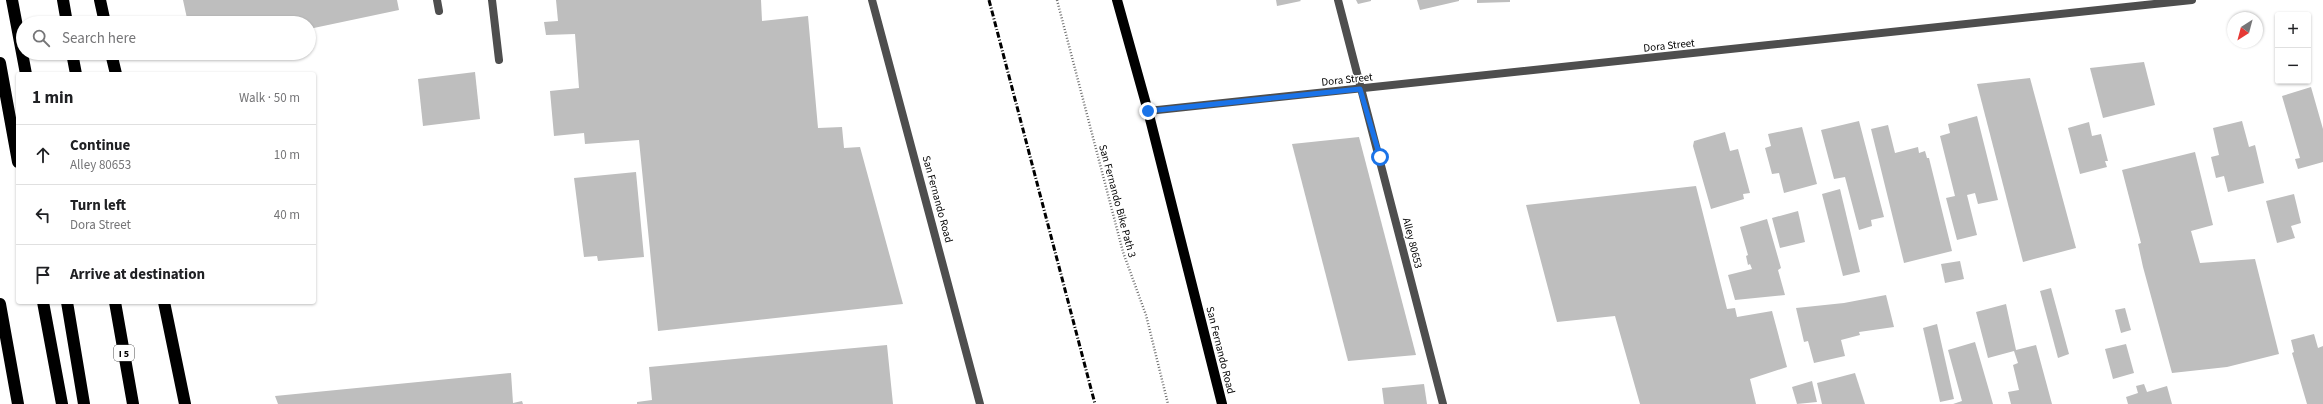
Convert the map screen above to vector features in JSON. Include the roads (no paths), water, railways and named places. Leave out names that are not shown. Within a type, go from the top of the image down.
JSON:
[{"type":"highway","points":[[12,0],[16,21]]},
{"type":"highway","points":[[63,0],[66,16]]},
{"type":"highway","points":[[100,0],[103,16]]},
{"type":"highway","points":[[23,60],[26,72]]},
{"type":"highway","points":[[73,60],[76,72]]},
{"type":"highway","points":[[113,60],[116,72]]},
{"type":"highway","points":[[0,63],[16,151]]},
{"type":"highway","points":[[0,304],[18,404]]},
{"type":"highway","points":[[43,304],[62,404]]},
{"type":"highway","points":[[67,304],[84,404]]},
{"type":"highway","name":"I 5","points":[[115,304],[133,404]]},
{"type":"highway","points":[[164,304],[185,404]]},
{"type":"main road","name":"San Fernando Road","points":[[1117,0],[1148,111],[1222,404]]},
{"type":"street","points":[[437,0],[438,11]]},
{"type":"street","points":[[492,0],[499,60]]},
{"type":"street","name":"San Fernando Road","points":[[872,0],[980,404]]},
{"type":"street","name":"Alley 80653","points":[[1338,0],[1443,404]]},
{"type":"street","name":"Dora Street","points":[[1148,111],[2192,0]]},
{"type":"railway","points":[[989,0],[1095,404]]}]
